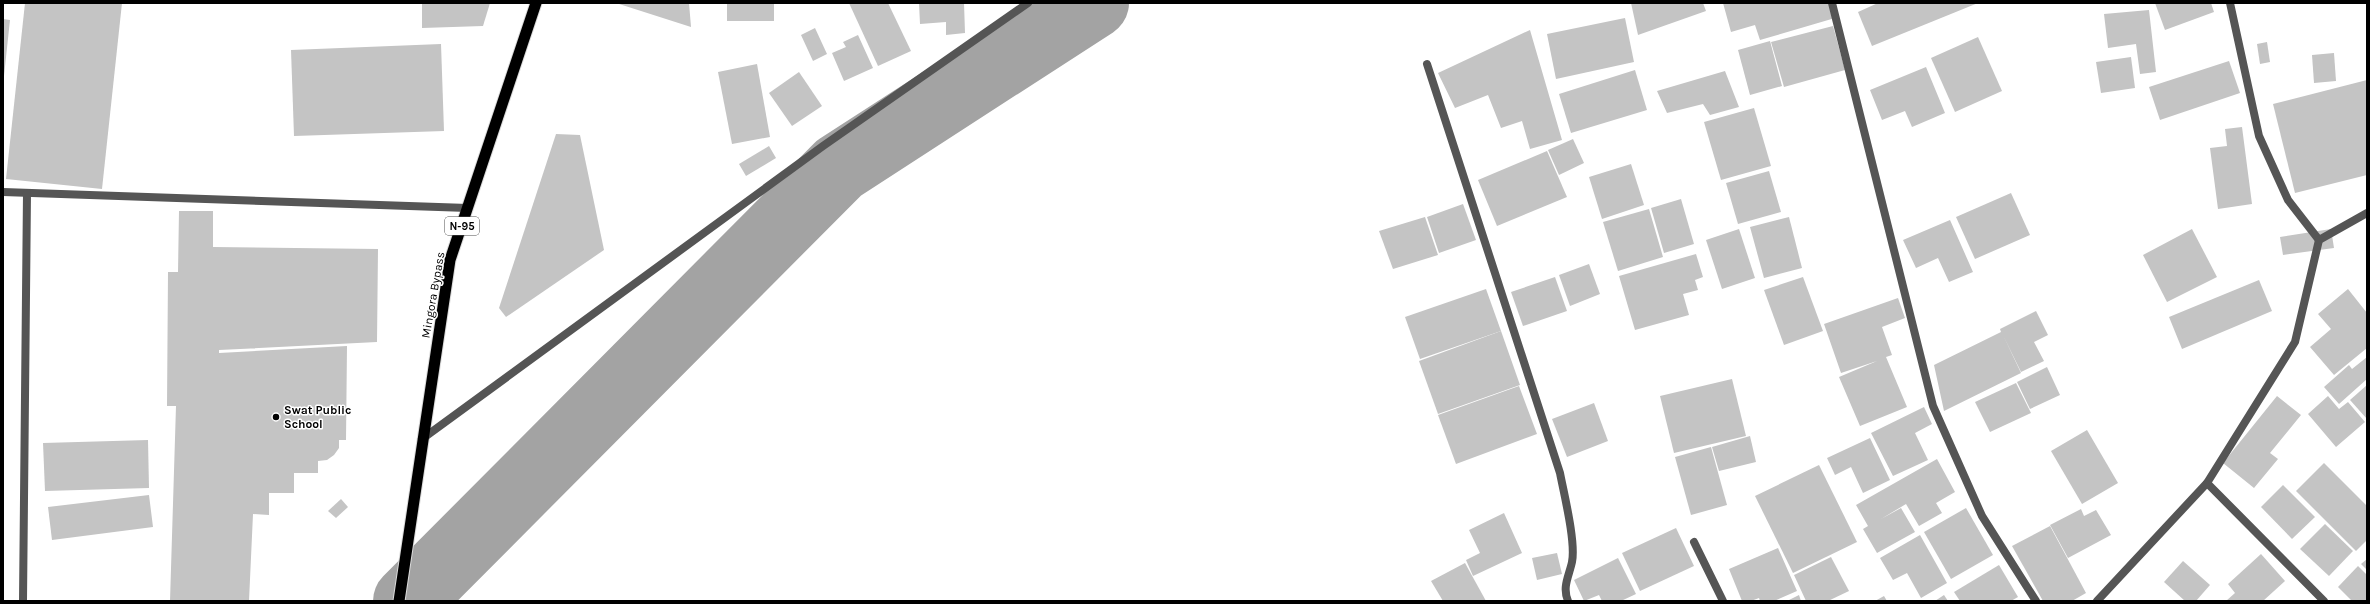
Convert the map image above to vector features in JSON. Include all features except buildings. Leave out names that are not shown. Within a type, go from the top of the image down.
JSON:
[{"type":"highway","name":"Mingora Bypass","points":[[399,601],[422,439],[450,260],[536,3]]},
{"type":"street","points":[[422,439],[823,146],[1028,3]]},
{"type":"street","points":[[1832,3],[1933,406],[1982,516],[2036,601]]},
{"type":"street","points":[[2230,3],[2259,136],[2288,200],[2319,240]]},
{"type":"street","points":[[1427,64],[1560,473],[1570,522],[1572,561],[1565,580],[1568,601]]},
{"type":"street","points":[[3,192],[468,208]]},
{"type":"street","points":[[23,601],[27,193]]},
{"type":"street","points":[[2097,601],[2207,483],[2295,342],[2319,240],[2367,212]]},
{"type":"street","points":[[2207,483],[2324,601]]},
{"type":"street","points":[[1694,542],[1723,601]]},
{"type":"waterway","points":[[408,601],[839,168],[1094,3]]},
{"type":"place","name":"Swat Public School","points":[[276,417]]}]
